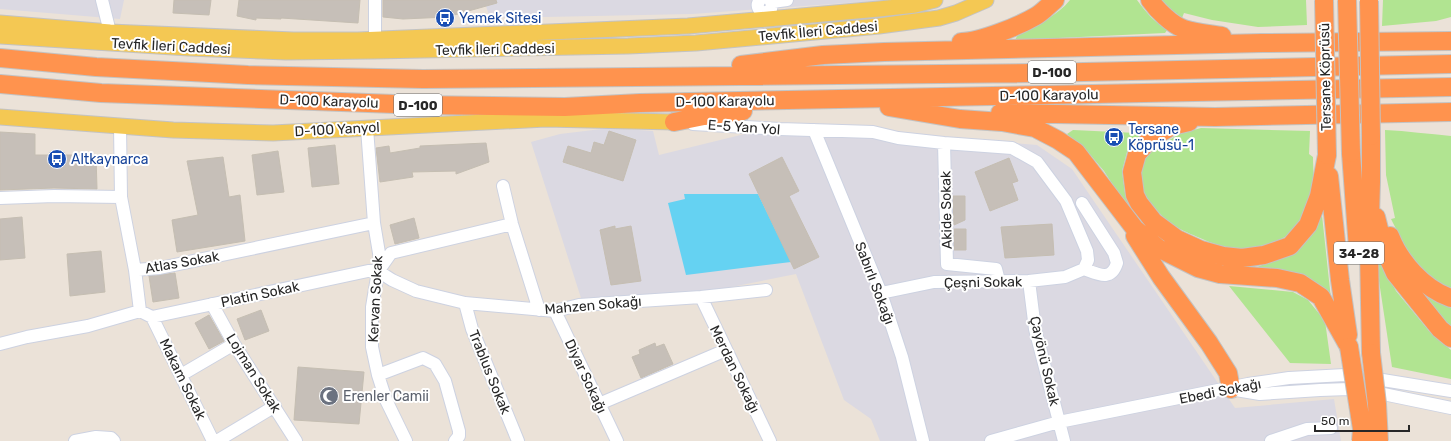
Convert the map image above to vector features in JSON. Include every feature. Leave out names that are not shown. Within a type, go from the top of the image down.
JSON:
[{"type":"highway","points":[[884,52],[924,43],[968,42],[1005,30],[1037,16],[1055,0]]},
{"type":"highway","points":[[1150,0],[1166,18],[1183,29],[1262,43]]},
{"type":"highway","name":"Tersane Köprüsü","points":[[1324,0],[1327,155]]},
{"type":"highway","name":"Tersane Köprüsü","points":[[1347,0],[1351,153],[1360,268],[1371,353]]},
{"type":"highway","points":[[1369,0],[1371,136],[1369,252],[1371,353]]},
{"type":"highway","points":[[1404,42],[1451,28]]},
{"type":"highway","points":[[653,76],[823,55],[884,52],[1262,43],[1451,41]]},
{"type":"highway","name":"D-100 Karayolu","points":[[0,58],[96,68],[248,75],[423,79],[1045,72],[1451,64]]},
{"type":"highway","name":"D-100 Karayolu","points":[[0,84],[101,93],[422,105],[564,106],[640,103],[1451,87]]},
{"type":"highway","points":[[674,122],[704,116],[837,100],[960,119],[1002,122],[1035,128],[1058,140],[1076,152],[1135,229],[1158,248],[1198,268],[1220,274],[1277,278],[1300,283],[1321,297],[1350,347]]},
{"type":"highway","points":[[920,112],[1215,117],[1451,112]]},
{"type":"highway","points":[[1395,114],[1451,124]]},
{"type":"highway","points":[[1215,117],[1172,126],[1150,139],[1137,154],[1132,172],[1139,203],[1154,222],[1177,239],[1201,250],[1223,256],[1242,258],[1264,255],[1290,246],[1308,225],[1319,196],[1327,155]]},
{"type":"highway","name":"34-28","points":[[1327,155],[1340,280],[1362,429],[1361,441]]},
{"type":"highway","points":[[1371,182],[1393,244],[1406,264],[1424,282],[1445,296],[1451,298]]},
{"type":"highway","points":[[1371,182],[1376,217],[1384,248],[1395,273],[1440,328],[1451,338]]},
{"type":"highway","points":[[1118,208],[1161,278],[1209,343],[1228,373],[1230,389]]},
{"type":"highway","name":"34-28","points":[[1371,353],[1377,404],[1379,441]]},
{"type":"main road","name":"Tevfik İleri Caddesi","points":[[0,36],[260,51],[667,27],[767,7],[878,9],[935,0]]},
{"type":"main road","name":"Tevfik İleri Caddesi","points":[[0,23],[110,32],[375,45],[666,44],[696,43],[880,26],[939,18],[956,13],[986,0]]},
{"type":"main road","points":[[767,7],[767,36]]},
{"type":"main road","name":"D-100 Yanyol","points":[[0,117],[173,130],[273,133],[546,119],[674,122]]},
{"type":"street","points":[[102,0],[110,32]]},
{"type":"street","points":[[375,0],[375,45]]},
{"type":"street","points":[[767,7],[787,0]]},
{"type":"street","points":[[880,26],[878,9],[895,0]]},
{"type":"street","name":"E-5 Yan Yol","points":[[674,122],[780,129],[873,132],[898,138],[1012,148],[1037,162],[1066,201],[1087,251],[1088,260],[1084,269]]},
{"type":"street","name":"Atlas Sokak","points":[[120,126],[121,197],[135,270],[160,268],[374,223]]},
{"type":"street","name":"Kervan Sokak","points":[[367,128],[374,223],[380,259],[372,307],[372,347],[378,375],[386,400],[406,441]]},
{"type":"street","name":"Sabırlı Sokağı","points":[[814,130],[881,293],[902,358],[923,441]]},
{"type":"street","name":"Akide Sokak","points":[[944,143],[947,264],[996,269],[999,281]]},
{"type":"street","points":[[503,186],[512,224],[538,310]]},
{"type":"street","points":[[0,198],[54,196],[121,197]]},
{"type":"street","points":[[1082,203],[1114,253],[1117,263],[1114,270],[1101,276],[1084,269]]},
{"type":"street","points":[[378,271],[391,253],[512,224]]},
{"type":"street","name":"Çeşni Sokak","points":[[881,293],[934,282],[1029,281],[1065,277],[1084,269]]},
{"type":"street","points":[[135,270],[140,311]]},
{"type":"street","name":"Platin Sokak","points":[[152,316],[368,271],[378,271]]},
{"type":"street","name":"Mahzen Sokağı","points":[[378,271],[392,280],[416,291],[465,303],[555,311],[579,306],[701,297],[766,290]]},
{"type":"street","name":"Çayönü Sokak","points":[[1029,281],[1035,329],[1064,441]]},
{"type":"street","name":"Merdan Sokağı","points":[[701,297],[770,441]]},
{"type":"street","name":"Trablus Sokak","points":[[465,303],[472,329],[518,441]]},
{"type":"street","name":"Lojman Sokak","points":[[212,304],[234,344],[296,441]]},
{"type":"street","points":[[0,344],[27,337],[88,326],[140,311],[152,316]]},
{"type":"street","name":"Diyar Sokağı","points":[[555,311],[617,441]]},
{"type":"street","name":"Makam Sokak","points":[[152,316],[213,441]]},
{"type":"street","points":[[181,375],[234,344]]},
{"type":"street","points":[[599,404],[726,350]]},
{"type":"street","points":[[378,375],[423,358],[435,364],[445,381],[459,431],[459,436],[455,441]]},
{"type":"street","name":"Ebedi Sokağı","points":[[991,441],[1059,422],[1230,389],[1248,384],[1289,378],[1345,375],[1387,380],[1451,391]]},
{"type":"street","points":[[1230,389],[1260,394],[1320,390],[1356,390],[1382,393],[1451,408]]},
{"type":"street","points":[[217,441],[275,406]]},
{"type":"street","points":[[1271,441],[1307,429],[1331,428]]},
{"type":"street","points":[[75,441],[96,437],[111,438],[114,441]]},
{"type":"shaded area","points":[[0,0],[124,0],[120,19],[0,9]]},
{"type":"shaded area","points":[[484,0],[888,0],[692,14],[490,18]]},
{"type":"shaded area","points":[[785,124],[1037,145],[1072,169],[1235,408],[1334,399],[1341,441],[880,441],[871,419],[844,400],[796,274],[706,292],[581,298],[531,142],[560,134],[610,128],[653,131],[659,155]]},
{"type":"green space","points":[[1070,0],[1137,0],[1154,20],[1168,29],[1165,33],[1015,40],[1020,31],[1047,19],[1059,11]]},
{"type":"green space","points":[[1159,0],[1306,0],[1307,25],[1258,27],[1212,20],[1184,13],[1182,18]]},
{"type":"green space","points":[[1383,0],[1451,0],[1451,17],[1436,21],[1382,26]]},
{"type":"green space","points":[[1201,128],[1310,131],[1309,154],[1313,157],[1313,192],[1299,224],[1293,231],[1281,239],[1264,245],[1239,249],[1212,243],[1170,223],[1160,214],[1143,191],[1140,179],[1142,166],[1145,159],[1151,148],[1155,149],[1179,134]]},
{"type":"green space","points":[[1073,130],[1137,133],[1140,138],[1127,152],[1122,171],[1125,193],[1136,221],[1104,171],[1087,151],[1067,134]]},
{"type":"green space","points":[[1385,130],[1451,136],[1451,291],[1434,281],[1413,259],[1391,219],[1395,218],[1386,175]]},
{"type":"green space","points":[[1322,215],[1331,299],[1255,268],[1288,254],[1305,240]]},
{"type":"green space","points":[[1374,248],[1396,291],[1429,331],[1451,350],[1451,379],[1392,367]]},
{"type":"green space","points":[[1229,286],[1293,292],[1308,300],[1325,321],[1331,364],[1290,363]]},
{"type":"green space","points":[[1422,291],[1451,306],[1451,329],[1420,296]]},
{"type":"water","points":[[684,194],[758,194],[791,262],[686,275],[668,203],[685,199]]},
{"type":"building","points":[[174,0],[211,0],[209,15],[173,13]]},
{"type":"building","points":[[239,0],[360,0],[358,23],[281,18],[256,18],[256,20],[237,16]]},
{"type":"building","points":[[383,0],[496,0],[497,3],[447,17],[403,19],[383,17]]},
{"type":"building","points":[[609,131],[636,140],[623,181],[563,162],[568,146],[591,153],[594,142],[604,145]]},
{"type":"building","points":[[0,132],[35,134],[35,155],[96,155],[97,189],[54,188],[0,190]]},
{"type":"building","points":[[486,143],[489,162],[456,174],[456,171],[412,172],[413,177],[380,182],[376,148],[389,146],[390,153],[420,148],[420,146]]},
{"type":"building","points":[[335,145],[339,184],[312,187],[308,148]]},
{"type":"building","points":[[278,151],[284,192],[257,195],[252,155]]},
{"type":"building","points":[[223,157],[229,197],[240,195],[245,241],[177,252],[172,220],[198,215],[187,161]]},
{"type":"building","points":[[782,157],[799,191],[789,196],[819,257],[794,269],[749,174]]},
{"type":"building","points":[[1009,158],[1018,181],[1012,183],[1018,200],[990,211],[975,172]]},
{"type":"building","points":[[953,196],[965,196],[965,220],[954,225]]},
{"type":"building","points":[[22,217],[25,258],[0,260],[0,219]]},
{"type":"building","points":[[414,218],[419,238],[395,244],[390,225]]},
{"type":"building","points":[[1052,224],[1054,255],[1005,258],[1001,227]]},
{"type":"building","points":[[615,226],[615,229],[631,226],[641,281],[611,285],[600,230]]},
{"type":"building","points":[[954,229],[966,229],[966,250],[954,250]]},
{"type":"building","points":[[101,251],[105,292],[70,296],[67,254]]},
{"type":"building","points":[[175,273],[179,298],[153,302],[149,276]]},
{"type":"building","points":[[261,310],[269,331],[245,340],[237,319]]},
{"type":"building","points":[[209,315],[224,341],[209,349],[195,323]]},
{"type":"building","points":[[655,343],[656,347],[664,344],[673,364],[641,378],[632,357],[640,354],[639,350]]},
{"type":"building","name":"Erenler Camii","points":[[298,367],[364,372],[359,424],[294,420]]},
{"type":"place","name":"Yemek Sitesi","points":[[445,18]]},
{"type":"place","name":"Tersane Köprüsü-1","points":[[1114,137]]},
{"type":"place","name":"Altkaynarca","points":[[57,159]]},
{"type":"place","name":"Erenler Camii","points":[[329,396]]}]
